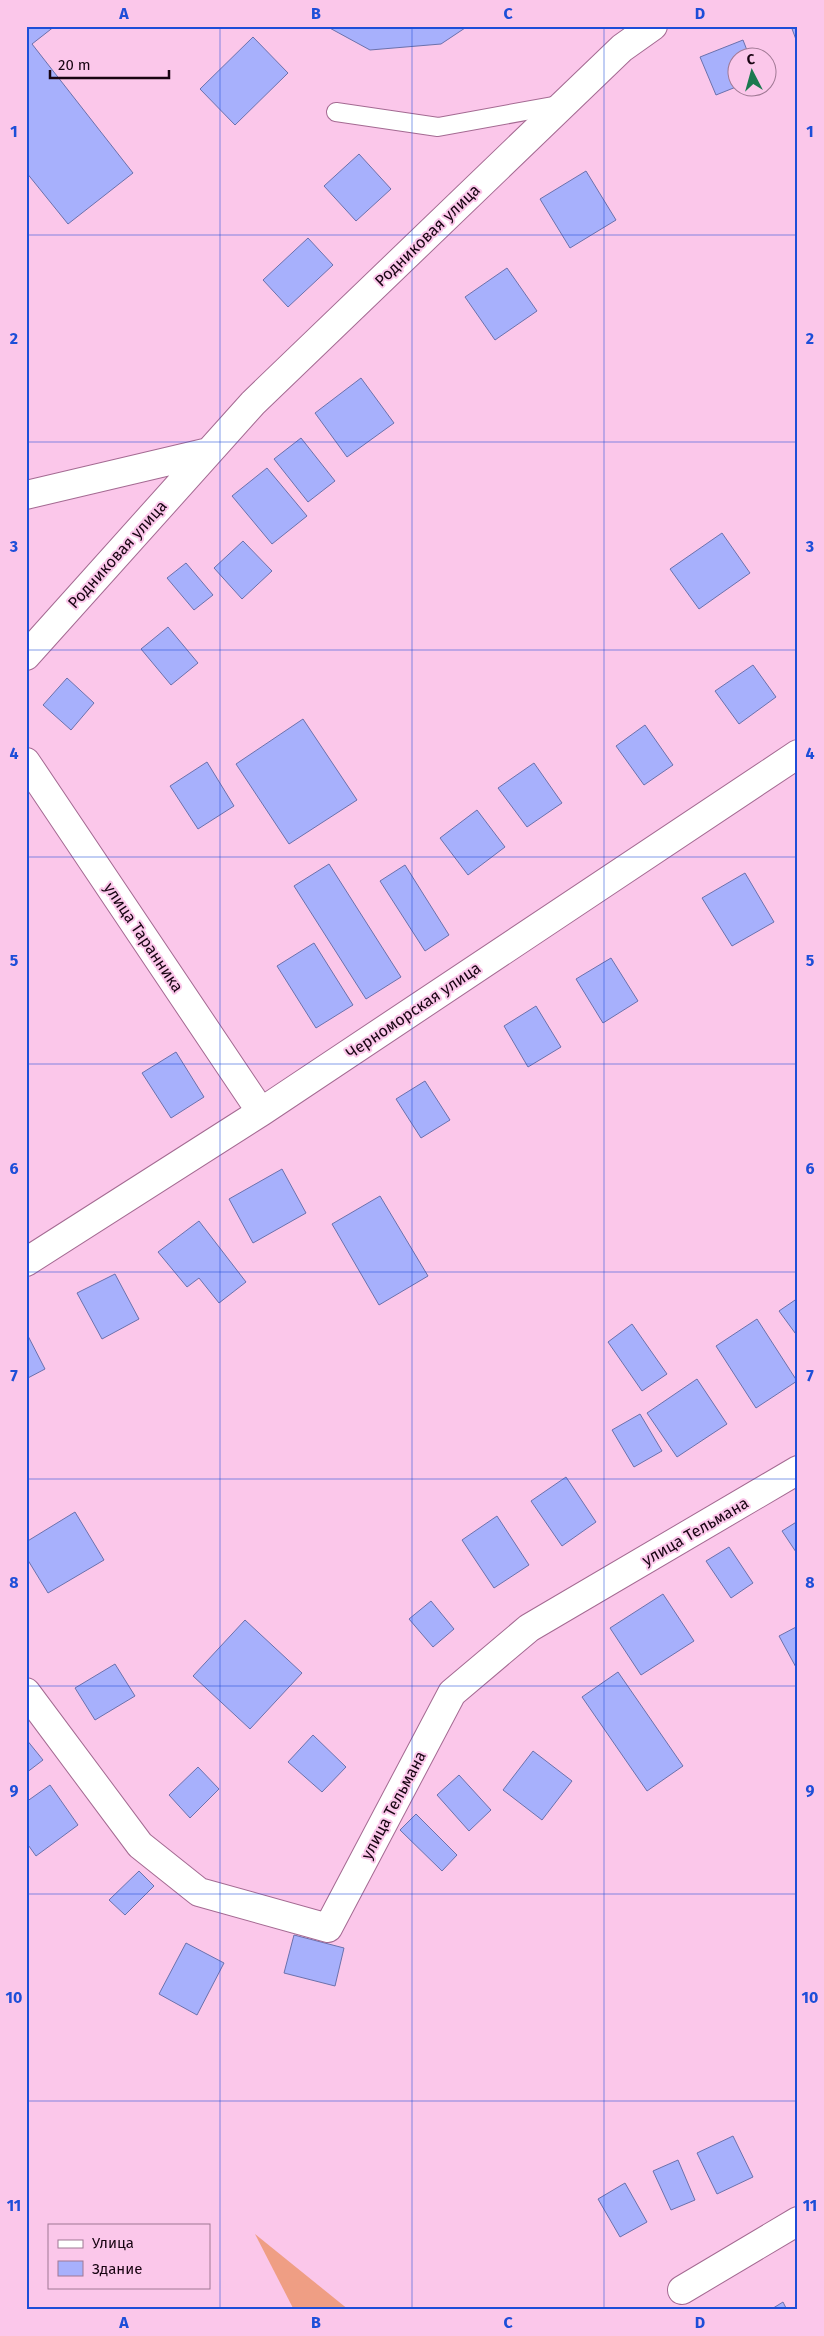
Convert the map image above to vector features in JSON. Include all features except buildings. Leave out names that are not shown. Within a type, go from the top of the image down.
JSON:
[{"type":"street","name":"Родниковая улица","points":[[26,656],[252,402],[622,48],[653,26]]},
{"type":"street","points":[[26,495],[208,452]]},
{"type":"street","name":"Черноморская улица","points":[[26,1262],[261,1112],[798,754]]},
{"type":"street","name":"улица Таранника","points":[[26,762],[261,1112]]},
{"type":"street","name":"улица Тельмана","points":[[26,1692],[140,1845],[198,1892],[328,1928],[452,1693],[529,1628],[798,1470]]},
{"type":"street","points":[[682,2290],[798,2222]]},
{"type":"lane","points":[[336,112],[438,127],[564,103]]},
{"type":"shaded area","points":[[255,2234],[349,2310],[294,2310]]}]
